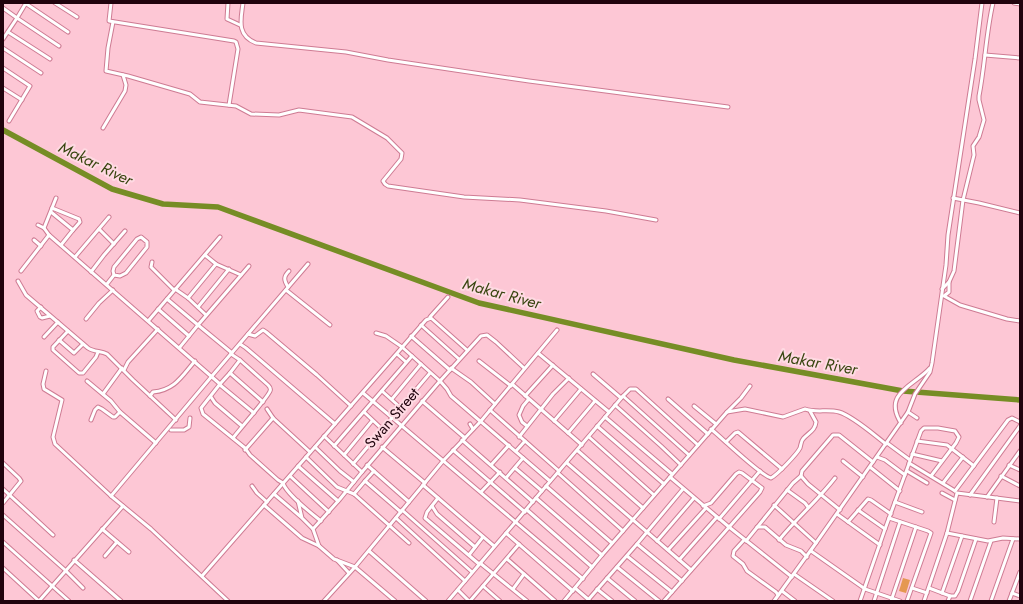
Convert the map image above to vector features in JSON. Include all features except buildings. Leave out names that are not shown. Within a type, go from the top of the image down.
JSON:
[{"type":"street","points":[[3,39],[25,3],[68,32]]},
{"type":"street","points":[[54,3],[77,17]]},
{"type":"street","points":[[111,3],[109,21],[235,41],[238,49],[229,105]]},
{"type":"street","points":[[228,3],[227,19],[240,25]]},
{"type":"street","points":[[243,3],[240,25],[247,38],[256,43],[346,52],[388,60],[529,81],[728,107]]},
{"type":"street","points":[[774,601],[807,557],[901,423],[908,412],[915,394],[930,372],[942,296],[954,198],[982,3]]},
{"type":"street","points":[[942,296],[949,292],[949,282],[954,271],[963,200],[974,155],[974,144],[979,137],[984,120],[979,100],[989,19],[993,3]]},
{"type":"street","points":[[1014,3],[1020,4]]},
{"type":"street","points":[[3,8],[59,46]]},
{"type":"street","points":[[113,22],[108,48],[106,71],[190,94],[200,102],[239,107],[251,114],[278,115],[299,110],[352,117],[387,138],[402,153],[401,159],[383,181],[388,186],[464,197],[520,200],[606,211],[656,220]]},
{"type":"street","points":[[8,32],[50,59]]},
{"type":"street","points":[[3,48],[41,73]]},
{"type":"street","points":[[985,55],[1020,58]]},
{"type":"street","points":[[3,68],[30,85],[29,90],[9,121]]},
{"type":"street","points":[[103,128],[125,91],[126,85],[123,75]]},
{"type":"street","points":[[3,88],[22,100]]},
{"type":"street","points":[[44,228],[56,198]]},
{"type":"street","points":[[954,198],[1020,214]]},
{"type":"street","points":[[52,208],[79,219],[80,222],[61,245]]},
{"type":"street","points":[[51,212],[74,230]]},
{"type":"street","points":[[75,257],[109,216]]},
{"type":"street","points":[[38,225],[44,228],[49,235],[149,320],[254,413]]},
{"type":"street","points":[[98,229],[114,244]]},
{"type":"street","points":[[91,272],[126,231]]},
{"type":"street","points":[[21,271],[49,235]]},
{"type":"street","points":[[107,284],[114,275],[114,267],[138,238],[141,237],[147,242],[147,247],[126,273],[120,276],[114,275]]},
{"type":"street","points":[[149,320],[220,237]]},
{"type":"street","points":[[34,240],[41,246]]},
{"type":"street","points":[[205,255],[216,264],[241,275]]},
{"type":"street","points":[[152,262],[151,267],[174,289],[188,298],[206,315]]},
{"type":"street","points":[[188,298],[216,264]]},
{"type":"street","points":[[248,334],[256,335],[288,287],[308,264]]},
{"type":"street","points":[[180,347],[249,266]]},
{"type":"street","points":[[198,307],[229,269]]},
{"type":"street","points":[[288,287],[284,278],[289,271]]},
{"type":"street","points":[[18,281],[25,293],[50,316],[90,350],[107,354],[176,420]]},
{"type":"street","points":[[942,288],[949,282]]},
{"type":"street","points":[[86,319],[99,303],[113,290]]},
{"type":"street","points":[[286,290],[330,325]]},
{"type":"street","points":[[942,296],[960,305],[1007,319],[1020,321]]},
{"type":"street","points":[[202,576],[397,354],[411,336],[430,318],[448,297]]},
{"type":"street","points":[[166,299],[240,360],[270,388],[270,392],[263,402],[233,438]]},
{"type":"street","points":[[41,307],[37,311],[40,318],[50,316]]},
{"type":"street","points":[[158,309],[189,336]]},
{"type":"street","points":[[430,318],[467,350]]},
{"type":"street","points":[[44,337],[58,322]]},
{"type":"street","points":[[421,325],[459,359]]},
{"type":"street","points":[[111,496],[231,353],[248,334],[261,326]]},
{"type":"street","points":[[261,326],[351,406]]},
{"type":"street","points":[[103,394],[128,362],[158,329]]},
{"type":"street","points":[[324,601],[369,551],[453,450],[481,421],[557,330]]},
{"type":"street","points":[[68,331],[53,347],[53,350],[80,373],[83,373],[90,365],[98,352]]},
{"type":"street","points":[[376,333],[386,336],[402,347],[440,381],[451,396],[550,481]]},
{"type":"street","points":[[411,336],[450,369],[471,382],[495,404]]},
{"type":"street","points":[[313,529],[422,401],[481,336],[487,336],[496,342],[524,368]]},
{"type":"street","points":[[59,340],[74,353],[83,344]]},
{"type":"street","points":[[240,344],[335,424]]},
{"type":"street","points":[[538,353],[609,412]]},
{"type":"street","points":[[397,354],[406,362]]},
{"type":"street","points":[[334,446],[412,356]]},
{"type":"street","points":[[240,360],[211,397],[203,404],[201,410],[283,483],[286,489],[321,521]]},
{"type":"street","points":[[150,396],[153,392],[163,391],[176,383],[195,361]]},
{"type":"street","points":[[479,361],[525,396],[582,445]]},
{"type":"street","points":[[392,400],[421,364]]},
{"type":"street","points":[[525,396],[553,365]]},
{"type":"street","points":[[901,423],[894,408],[897,399],[903,391],[931,366]]},
{"type":"street","points":[[46,371],[43,384],[44,389],[62,400],[53,435],[53,442],[111,496],[151,529],[228,601]]},
{"type":"street","points":[[230,373],[263,402]]},
{"type":"street","name":"Swan Street","points":[[353,464],[430,373]]},
{"type":"street","points":[[593,374],[689,455]]},
{"type":"street","points":[[519,437],[569,378]]},
{"type":"street","points":[[87,381],[111,400],[120,412],[156,443]]},
{"type":"street","points":[[564,601],[622,531],[750,386]]},
{"type":"street","points":[[448,601],[630,388],[636,389],[698,445]]},
{"type":"street","points":[[554,421],[581,389]]},
{"type":"street","points":[[382,391],[401,408]]},
{"type":"street","points":[[363,393],[582,579]]},
{"type":"street","points":[[211,397],[215,403],[242,426]]},
{"type":"street","points":[[668,399],[708,434]]},
{"type":"street","points":[[527,426],[521,420],[519,415],[523,406],[528,400]]},
{"type":"street","points":[[422,401],[533,502]]},
{"type":"street","points":[[568,433],[596,401]]},
{"type":"street","points":[[615,405],[681,465]]},
{"type":"street","points":[[694,406],[716,424]]},
{"type":"street","points":[[90,420],[94,410],[98,407],[113,417],[120,412]]},
{"type":"street","points":[[268,409],[273,418],[310,452]]},
{"type":"street","points":[[727,412],[745,409],[783,417],[803,409],[810,411],[829,410],[844,414],[956,492],[1020,501]]},
{"type":"street","points":[[490,410],[622,531]]},
{"type":"street","points":[[711,429],[760,471],[771,478],[782,469],[799,450],[802,440],[810,434],[816,426],[816,422],[810,411]]},
{"type":"street","points":[[364,412],[382,429]]},
{"type":"street","points":[[908,412],[917,418]]},
{"type":"street","points":[[605,417],[704,507],[792,577]]},
{"type":"street","points":[[171,430],[184,430],[188,427],[190,418]]},
{"type":"street","points":[[245,450],[273,418]]},
{"type":"street","points":[[924,601],[947,533],[956,492],[1008,420],[1012,418],[1020,422]]},
{"type":"street","points":[[344,455],[372,421]]},
{"type":"street","points":[[470,424],[473,429]]},
{"type":"street","points":[[597,426],[664,484]]},
{"type":"street","points":[[970,495],[1020,426]]},
{"type":"street","points":[[860,601],[890,514],[896,502],[921,432],[924,428],[951,430],[956,432],[959,436],[931,476]]},
{"type":"street","points":[[726,442],[738,432],[782,469]]},
{"type":"street","points":[[778,595],[747,571],[743,564],[733,556],[734,551],[801,476],[802,471],[831,436],[835,434],[839,435],[873,462]]},
{"type":"street","points":[[324,436],[362,472]]},
{"type":"street","points":[[589,437],[654,495]]},
{"type":"street","points":[[516,451],[525,441]]},
{"type":"street","points":[[917,441],[942,444],[952,448],[974,466]]},
{"type":"street","points":[[491,465],[509,445]]},
{"type":"street","points":[[315,447],[354,482]]},
{"type":"street","points":[[382,447],[494,546]]},
{"type":"street","points":[[453,450],[592,567]]},
{"type":"street","points":[[578,450],[643,508]]},
{"type":"street","points":[[987,497],[1019,453]]},
{"type":"street","points":[[912,454],[942,461]]},
{"type":"street","points":[[306,457],[337,487],[354,494],[409,543]]},
{"type":"street","points":[[877,457],[885,460],[905,475]]},
{"type":"street","points":[[943,483],[963,457]]},
{"type":"street","points":[[506,478],[523,458]]},
{"type":"street","points":[[843,461],[862,477]]},
{"type":"street","points":[[567,463],[691,570]]},
{"type":"street","points":[[3,464],[21,481],[3,503]]},
{"type":"street","points":[[367,465],[409,502]]},
{"type":"street","points":[[1010,465],[1020,470]]},
{"type":"street","points":[[298,466],[338,501]]},
{"type":"street","points":[[870,467],[900,491]]},
{"type":"street","points":[[515,468],[542,491]]},
{"type":"street","points":[[907,470],[927,483]]},
{"type":"street","points":[[354,494],[374,471]]},
{"type":"street","points":[[679,560],[760,471]]},
{"type":"street","points":[[481,492],[500,472]]},
{"type":"street","points":[[664,601],[729,527],[737,520],[762,490],[761,487],[742,473],[738,473],[709,505],[704,507],[668,550]]},
{"type":"street","points":[[290,476],[329,512]]},
{"type":"street","points":[[801,476],[808,484],[840,510]]},
{"type":"street","points":[[1001,476],[1020,486]]},
{"type":"street","points":[[779,540],[808,507],[822,495],[835,478]]},
{"type":"street","points":[[365,481],[472,572]]},
{"type":"street","points":[[252,486],[265,504],[302,538],[319,546],[337,560],[349,573]]},
{"type":"street","points":[[546,486],[612,544]]},
{"type":"street","points":[[506,533],[574,590],[589,600],[684,489]]},
{"type":"street","points":[[3,490],[53,535]]},
{"type":"street","points":[[787,490],[805,503],[808,507]]},
{"type":"street","points":[[942,492],[955,500]]},
{"type":"street","points":[[274,494],[313,529],[319,546]]},
{"type":"street","points":[[438,498],[425,515],[426,518],[526,601]]},
{"type":"street","points":[[536,498],[602,555]]},
{"type":"street","points":[[657,542],[694,498]]},
{"type":"street","points":[[994,522],[998,498]]},
{"type":"street","points":[[298,500],[302,518]]},
{"type":"street","points":[[848,522],[865,501],[870,500],[890,514]]},
{"type":"street","points":[[896,502],[922,512]]},
{"type":"street","points":[[774,505],[816,543]]},
{"type":"street","points":[[3,568],[39,601],[123,506]]},
{"type":"street","points":[[432,506],[438,514],[475,547]]},
{"type":"street","points":[[858,510],[885,529]]},
{"type":"street","points":[[837,514],[880,545]]},
{"type":"street","points":[[3,515],[66,570],[84,588]]},
{"type":"street","points":[[396,518],[465,581]]},
{"type":"street","points":[[889,518],[930,533],[907,601]]},
{"type":"street","points":[[874,601],[900,522]]},
{"type":"street","points":[[756,527],[765,527],[779,540],[807,557]]},
{"type":"street","points":[[891,600],[916,527]]},
{"type":"street","points":[[102,529],[129,552]]},
{"type":"street","points":[[947,533],[976,539],[1020,539]]},
{"type":"street","points":[[942,593],[962,536]]},
{"type":"street","points":[[469,555],[483,537]]},
{"type":"street","points":[[991,601],[1013,538]]},
{"type":"street","points":[[929,588],[950,596],[955,596],[976,539]]},
{"type":"street","points":[[970,601],[991,540]]},
{"type":"street","points":[[3,542],[70,601]]},
{"type":"street","points":[[105,556],[117,542]]},
{"type":"street","points":[[458,590],[470,601],[519,544]]},
{"type":"street","points":[[637,544],[682,581]]},
{"type":"street","points":[[369,551],[426,601]]},
{"type":"street","points":[[811,551],[864,589],[877,593],[891,600],[900,601]]},
{"type":"street","points":[[627,556],[672,592]]},
{"type":"street","points":[[507,559],[555,601]]},
{"type":"street","points":[[74,560],[121,601]]},
{"type":"street","points":[[337,560],[355,567],[395,601]]},
{"type":"street","points":[[617,567],[659,601]]},
{"type":"street","points":[[1009,601],[1018,581],[1020,572]]},
{"type":"street","points":[[513,589],[524,574]]},
{"type":"street","points":[[794,574],[833,601]]},
{"type":"street","points":[[607,578],[636,601]]},
{"type":"street","points":[[483,586],[500,601]]},
{"type":"street","points":[[912,588],[927,593]]},
{"type":"street","points":[[597,589],[612,601]]},
{"type":"street","points":[[782,591],[795,601]]},
{"type":"street","points":[[1012,594],[1020,596]]},
{"type":"street","points":[[948,601],[950,596]]},
{"type":"shaded area","points":[[903,578],[910,580],[906,593],[899,591]]},
{"type":"waterway","name":"Makar River","points":[[3,130],[112,189],[163,204],[218,207],[479,303],[734,360],[903,391],[1020,400]]}]
